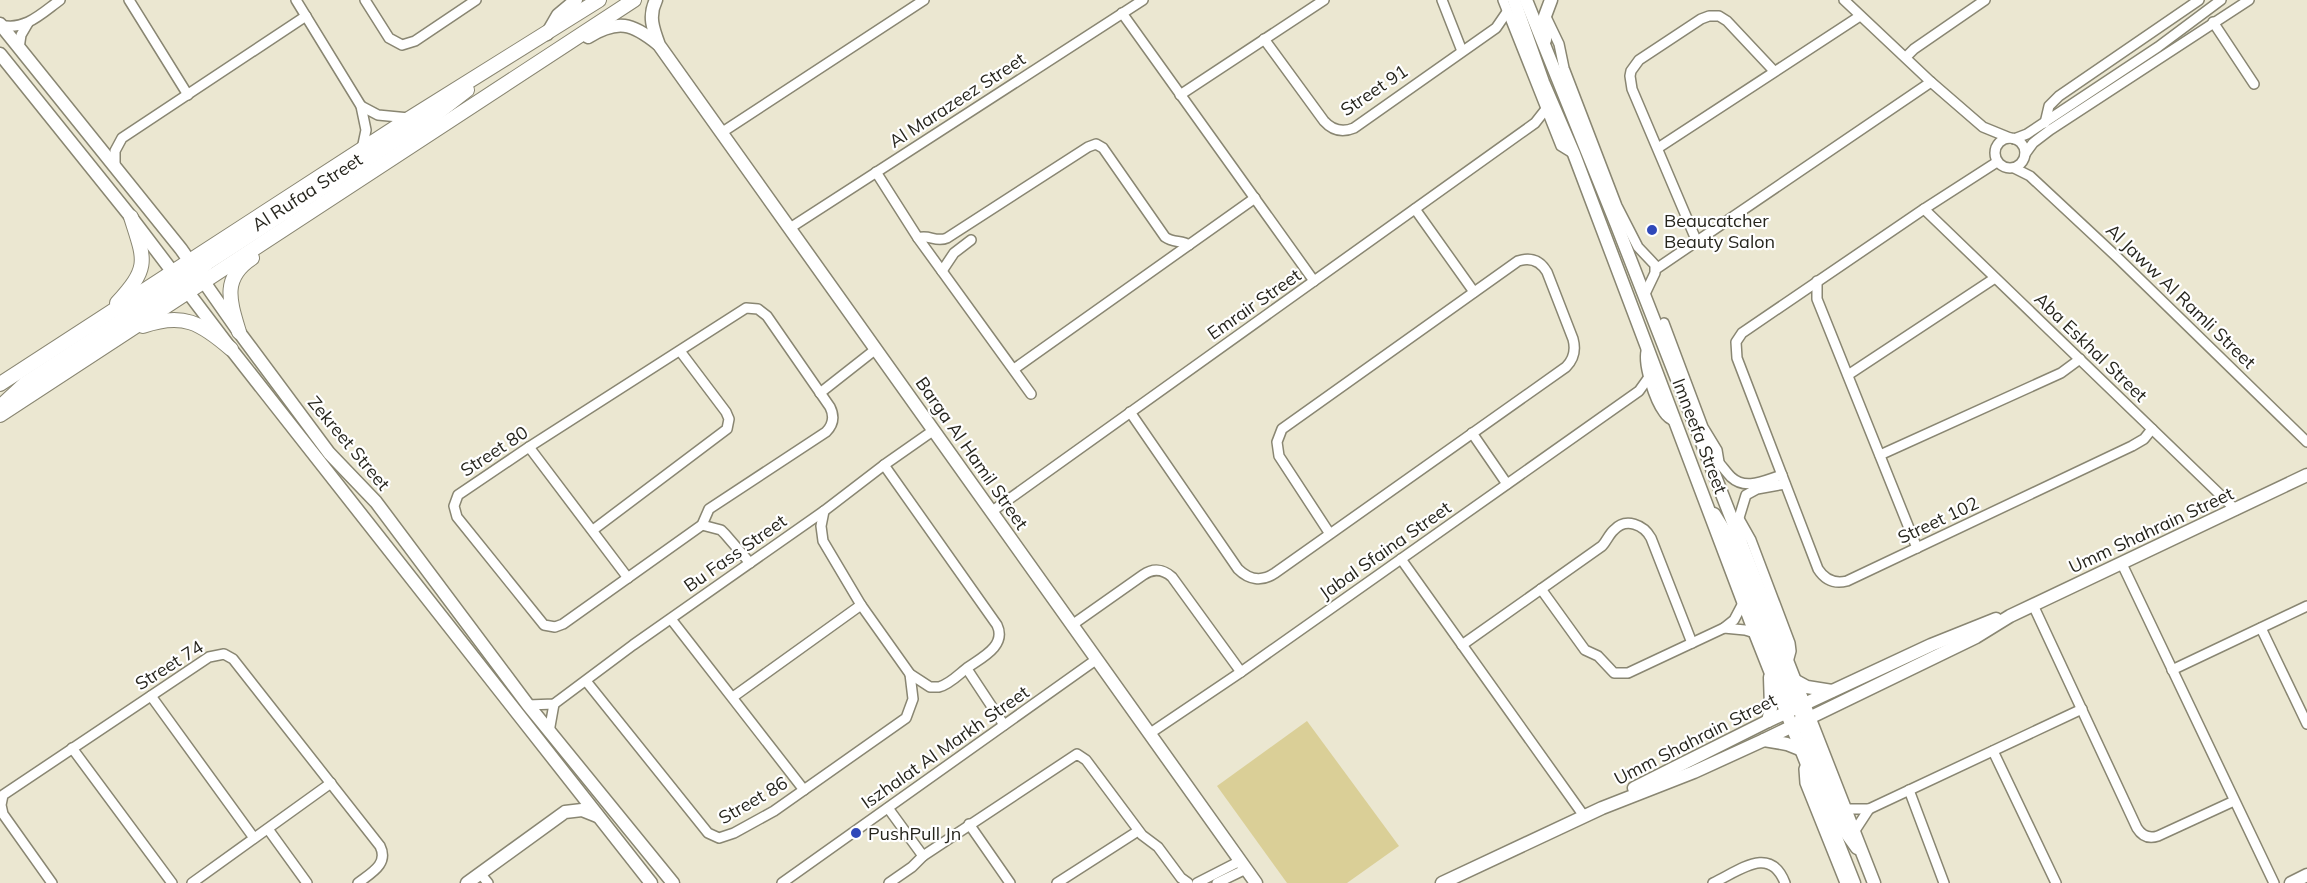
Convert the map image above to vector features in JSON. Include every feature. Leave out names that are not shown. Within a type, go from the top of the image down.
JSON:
[{"type":"main road","name":"Al Rufaa Street","points":[[0,384],[101,320],[177,278],[410,118],[599,0]]},
{"type":"main road","name":"Al Rufaa Street","points":[[192,267],[285,229],[634,0]]},
{"type":"main road","points":[[0,407],[26,383],[177,278],[189,275],[192,267],[458,99],[485,71]]},
{"type":"main road","points":[[101,320],[132,286],[141,272],[142,252],[131,217]]},
{"type":"main road","points":[[239,332],[230,297],[234,277],[241,266],[285,229]]},
{"type":"main road","name":"Al Rufaa Street","points":[[0,415],[124,334],[177,278]]},
{"type":"main road","points":[[124,334],[155,322],[183,320],[204,327],[231,349]]},
{"type":"street","points":[[0,25],[12,27],[28,23],[60,0]]},
{"type":"street","points":[[129,0],[188,95]]},
{"type":"street","points":[[296,0],[361,106],[366,130],[362,150]]},
{"type":"street","points":[[365,0],[389,38],[402,45],[415,41],[476,0]]},
{"type":"street","name":"Al Rufaa Street","points":[[547,34],[558,15],[576,0]]},
{"type":"street","name":"Barga Al Hamil Street","points":[[656,0],[652,7],[651,23],[659,45],[1256,883]]},
{"type":"street","points":[[721,133],[924,0]]},
{"type":"street","name":"Al Marazeez Street","points":[[790,228],[1143,0]]},
{"type":"street","points":[[1180,94],[1324,0]]},
{"type":"street","points":[[1442,0],[1462,51]]},
{"type":"street","points":[[1503,0],[1561,146],[1574,154]]},
{"type":"street","name":"Imneefa Street","points":[[1514,0],[1540,74],[1574,154],[1755,633],[1770,669],[1799,714],[1845,808],[1874,883]]},
{"type":"street","name":"Imneefa Street","points":[[1526,0],[1704,449],[1737,523],[1796,681],[1804,756],[1854,883]]},
{"type":"street","points":[[1545,45],[1545,16],[1551,0]]},
{"type":"street","points":[[1844,0],[1983,127],[2020,142],[2024,157]]},
{"type":"street","points":[[1906,57],[1914,49],[1985,0]]},
{"type":"street","points":[[2045,123],[2047,111],[2055,99],[2166,22],[2185,5],[2199,0]]},
{"type":"street","points":[[1995,149],[2004,139],[2012,139],[2045,123],[2158,47],[2221,0]]},
{"type":"street","points":[[1983,127],[1995,149],[1997,162],[2002,166],[2014,168],[2033,143],[2050,130],[2249,0]]},
{"type":"street","name":"Street 91","points":[[1264,39],[1324,121],[1331,128],[1340,130],[1353,128],[1496,28],[1507,12]]},
{"type":"street","points":[[1122,13],[1314,281]]},
{"type":"street","points":[[1697,242],[1632,88],[1630,76],[1634,65],[1701,19],[1714,15],[1727,21],[1774,71]]},
{"type":"street","points":[[115,168],[115,151],[122,138],[306,16]]},
{"type":"street","points":[[1545,16],[1559,44],[1564,68],[1617,206],[1633,239],[1641,251],[1654,262],[1656,269]]},
{"type":"street","points":[[1658,148],[1860,16]]},
{"type":"street","points":[[2158,47],[2166,22]]},
{"type":"street","points":[[2213,22],[2254,84]]},
{"type":"street","points":[[19,48],[21,35],[28,23]]},
{"type":"street","name":"Zekreet Street","points":[[0,25],[192,267],[329,453],[376,502],[549,732],[673,883]]},
{"type":"street","name":"Barga Al Hamil Street","points":[[553,53],[615,25],[635,28],[659,45]]},
{"type":"street","name":"Street 91","points":[[1496,28],[1512,25]]},
{"type":"street","name":"Zekreet Street","points":[[0,54],[131,217],[231,349],[651,883]]},
{"type":"street","points":[[1540,74],[1540,96]]},
{"type":"street","points":[[1644,296],[1656,269],[1932,82]]},
{"type":"street","points":[[361,106],[378,115],[410,118]]},
{"type":"street","name":"Emrair Street","points":[[991,512],[1535,123],[1546,109]]},
{"type":"street","points":[[1535,123],[1545,122],[1552,126]]},
{"type":"street","points":[[918,238],[925,236],[941,240],[946,238],[1096,144],[1103,148],[1166,237],[1171,241],[1184,242],[1189,245]]},
{"type":"street","name":"Al Jaww Al Ramli Street","points":[[2024,157],[2030,176]]},
{"type":"street","name":"Street 102","points":[[1997,162],[1742,333],[1735,347],[1737,358],[1818,569],[1828,579],[1837,582],[1847,581],[2132,446],[2144,439],[2152,429]]},
{"type":"street","name":"Al Jaww Al Ramli Street","points":[[2014,168],[2030,176],[2118,258],[2307,442]]},
{"type":"street","points":[[876,172],[918,238],[1031,394]]},
{"type":"street","points":[[1014,369],[1255,198]]},
{"type":"street","points":[[1415,209],[1474,292]]},
{"type":"street","name":"Aba Eskhal Street","points":[[1924,209],[2236,510]]},
{"type":"street","points":[[1616,223],[1633,239]]},
{"type":"street","points":[[942,271],[954,253],[971,240]]},
{"type":"street","points":[[177,278],[173,266],[179,264],[183,258],[192,267]]},
{"type":"street","points":[[1130,412],[1238,569],[1246,576],[1261,579],[1270,576],[1330,534],[1566,366],[1572,359],[1575,349],[1573,339],[1547,272],[1537,261],[1527,259],[1518,261],[1282,429],[1276,442],[1279,456],[1330,534]]},
{"type":"street","points":[[1848,375],[1995,278]]},
{"type":"street","points":[[1818,281],[1817,299],[1917,548]]},
{"type":"street","points":[[1800,293],[1809,294],[1817,299]]},
{"type":"street","name":"Street 80","points":[[758,309],[767,316],[820,393],[833,415],[829,429],[709,509],[702,525],[563,624],[555,627],[547,627],[540,622],[457,517],[454,506],[461,493],[742,310],[758,309]]},
{"type":"street","points":[[1664,323],[1703,427],[1717,450],[1719,462]]},
{"type":"street","points":[[1647,348],[1644,359],[1663,413],[1676,422]]},
{"type":"street","points":[[820,393],[876,349]]},
{"type":"street","points":[[593,530],[727,429],[729,422],[726,412],[680,351]]},
{"type":"street","points":[[1880,455],[2061,373],[2080,359]]},
{"type":"street","name":"Jabal Sfaina Street","points":[[1149,734],[1241,672],[1639,390],[1649,377]]},
{"type":"street","points":[[1639,390],[1655,392]]},
{"type":"street","name":"Bu Fass Street","points":[[554,704],[934,430]]},
{"type":"street","points":[[1472,433],[1507,484]]},
{"type":"street","points":[[529,447],[628,578]]},
{"type":"street","points":[[1704,449],[1732,477],[1748,484],[1784,479]]},
{"type":"street","points":[[824,511],[823,541],[861,605],[910,674],[930,687],[944,686],[993,650],[999,638],[999,629],[884,465]]},
{"type":"street","name":"Umm Shahrain Street","points":[[2010,616],[2307,475]]},
{"type":"street","points":[[1737,523],[1746,495],[1784,479]]},
{"type":"street","points":[[1707,507],[1720,521],[1729,538],[1842,826],[1853,844],[1863,853]]},
{"type":"street","points":[[1462,645],[1602,546],[1616,528],[1625,524],[1638,525],[1651,538],[1692,643]]},
{"type":"street","points":[[702,525],[721,530],[750,562]]},
{"type":"street","points":[[1401,559],[1584,816]]},
{"type":"street","points":[[2122,564],[2274,883]]},
{"type":"street","points":[[1072,625],[1143,574],[1151,571],[1165,572],[1172,577],[1241,672]]},
{"type":"street","points":[[1541,589],[1586,650],[1598,656],[1614,673],[1628,673],[1724,628],[1734,620],[1743,603]]},
{"type":"street","points":[[733,697],[861,605]]},
{"type":"street","points":[[2033,605],[2137,828],[2145,836],[2158,836],[2234,801]]},
{"type":"street","points":[[2172,670],[2307,606]]},
{"type":"street","points":[[1799,714],[1976,637],[2010,616]]},
{"type":"street","points":[[1799,714],[1833,691],[1959,633],[2010,616]]},
{"type":"street","points":[[671,619],[804,790]]},
{"type":"street","points":[[1724,628],[1755,633]]},
{"type":"street","points":[[2261,628],[2307,724]]},
{"type":"street","name":"Street 74","points":[[52,883],[3,814],[1,800],[6,791],[209,657],[219,654],[229,656],[382,849],[383,858],[380,866],[358,883]]},
{"type":"street","name":"Iszhalat Al Markh Street","points":[[782,883],[1097,659]]},
{"type":"street","points":[[1725,758],[1740,743],[1873,680],[1895,663]]},
{"type":"street","points":[[967,669],[1004,725]]},
{"type":"street","points":[[1768,721],[1771,708],[1770,669]]},
{"type":"street","name":"Street 86","points":[[586,681],[713,836],[726,837],[804,790],[906,718],[912,699],[910,674]]},
{"type":"street","points":[[1796,681],[1811,688],[1833,691]]},
{"type":"street","points":[[151,696],[254,838]]},
{"type":"street","points":[[528,705],[554,704],[549,732]]},
{"type":"street","points":[[1845,808],[1869,809],[2082,709]]},
{"type":"street","name":"Umm Shahrain Street","points":[[1602,808],[1637,787],[1768,721],[1799,714]]},
{"type":"street","name":"Umm Shahrain Street","points":[[1446,882],[1584,816],[1764,740],[1799,714]]},
{"type":"street","points":[[1764,740],[1787,744],[1804,756],[1805,783],[1845,883]]},
{"type":"street","points":[[72,748],[172,883]]},
{"type":"street","points":[[1993,751],[2056,883]]},
{"type":"street","points":[[889,883],[969,824],[1077,754],[1086,759],[1138,831],[1158,847],[1180,878],[1188,883]]},
{"type":"street","points":[[467,883],[484,878],[565,812],[571,800],[568,779]]},
{"type":"street","points":[[192,883],[330,783]]},
{"type":"street","points":[[1909,790],[1944,883]]},
{"type":"street","points":[[888,808],[923,856]]},
{"type":"street","points":[[1854,832],[1869,809]]},
{"type":"street","points":[[565,812],[582,810],[599,817]]},
{"type":"street","points":[[969,824],[1010,883]]},
{"type":"street","points":[[268,829],[307,883]]},
{"type":"street","points":[[1057,883],[1138,831]]},
{"type":"street","points":[[1713,883],[1761,862],[1771,863],[1779,869],[1785,883]]},
{"type":"street","points":[[1197,883],[1243,865]]},
{"type":"street","points":[[1217,883],[1243,865]]},
{"type":"street","points":[[2291,883],[2307,876]]},
{"type":"shaded area","points":[[1307,721],[1399,846],[1347,883],[1287,883],[1217,786]]},
{"type":"place","name":"Beaucatcher Beauty Salon","points":[[1652,230]]},
{"type":"place","name":"PushPull Jn","points":[[856,833]]}]
